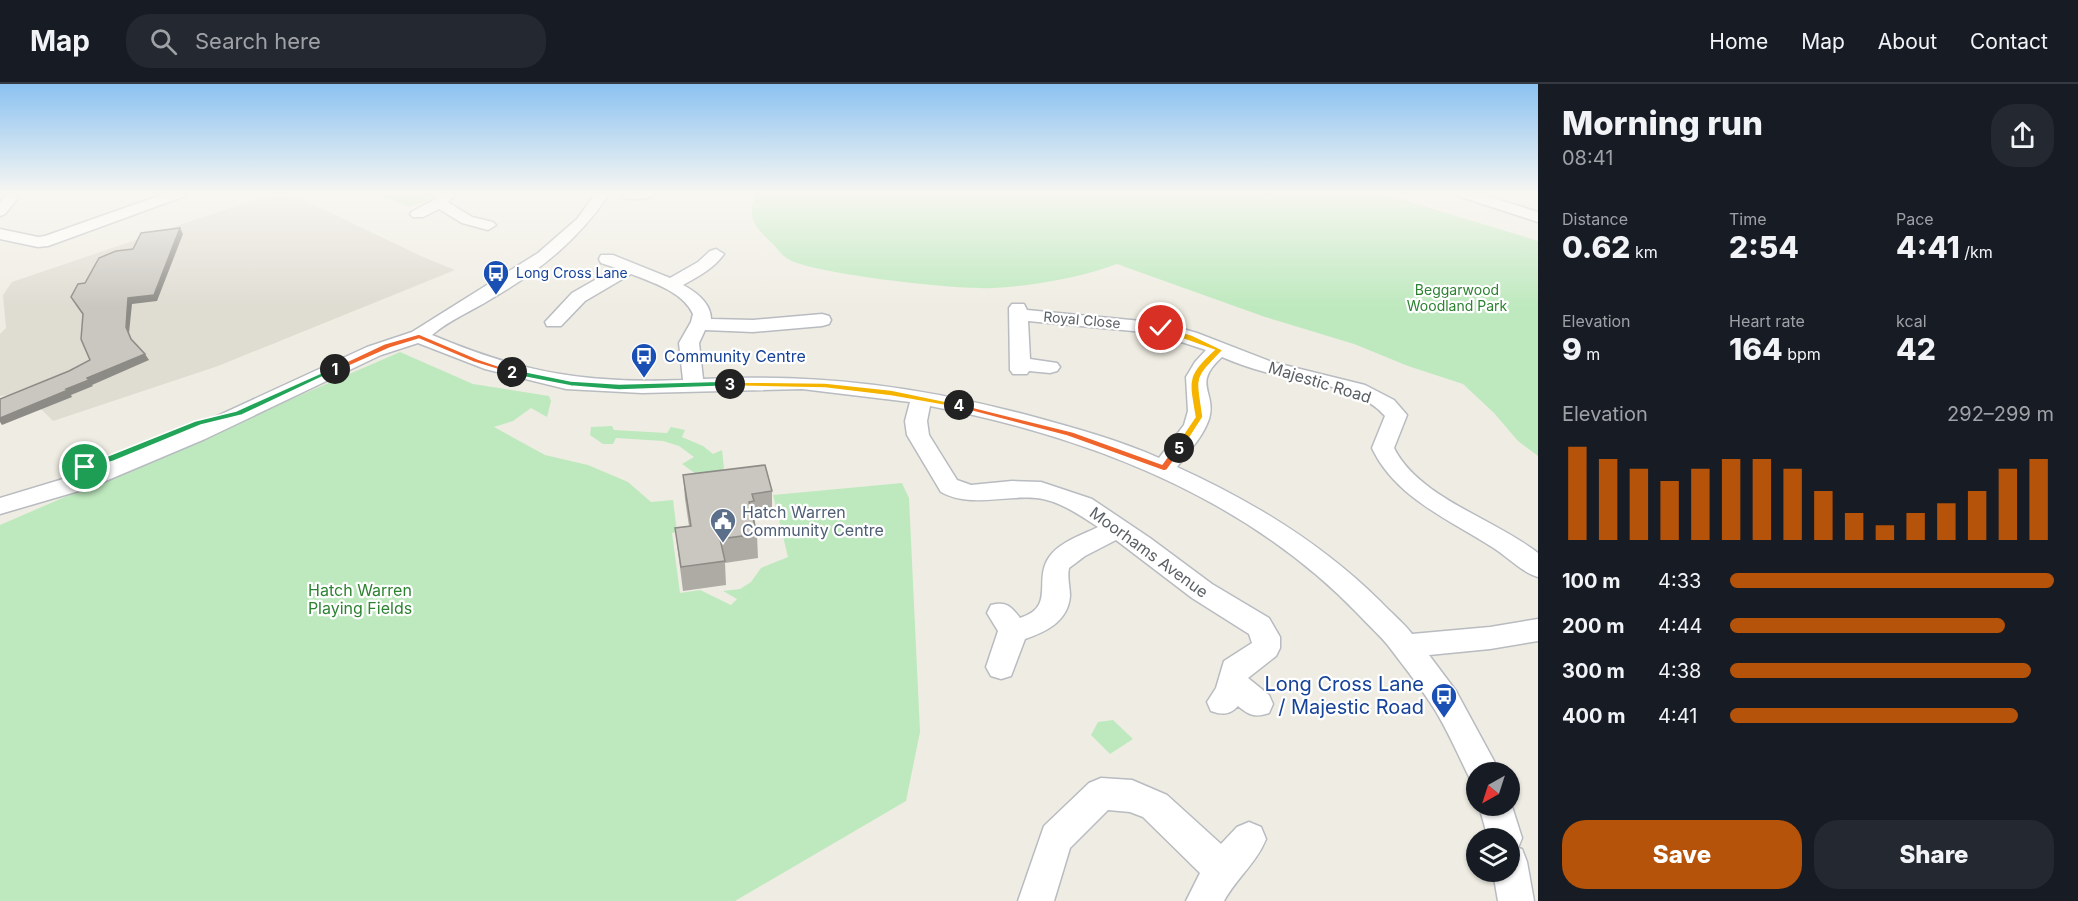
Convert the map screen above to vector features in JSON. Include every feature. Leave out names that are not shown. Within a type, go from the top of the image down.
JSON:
[{"type":"street","points":[[3,238],[38,242],[62,238],[78,231]]},
{"type":"street","points":[[0,506],[81,482],[197,434],[374,351],[419,336],[429,327],[488,294],[544,257],[572,231]]},
{"type":"street","points":[[670,285],[699,269],[716,254]]},
{"type":"street","points":[[607,258],[670,285],[688,295],[698,305],[702,312],[700,324],[689,344],[694,385]]},
{"type":"street","points":[[554,322],[563,309],[576,297],[629,268]]},
{"type":"street","points":[[1147,326],[1149,307]]},
{"type":"street","name":"Royal Close","points":[[1050,367],[1021,367],[1018,311],[1147,326],[1180,334],[1219,350]]},
{"type":"street","points":[[700,324],[753,326],[822,320]]},
{"type":"street","points":[[419,336],[475,361],[544,379],[619,387],[802,383],[921,398],[1044,426],[1164,468],[1234,502],[1304,548],[1363,600],[1406,646],[1459,723],[1479,762]]},
{"type":"street","points":[[1164,468],[1190,434],[1199,417],[1194,384],[1195,375],[1203,364],[1219,350]]},
{"type":"street","name":"Majestic Road","points":[[1219,350],[1256,363],[1354,390],[1388,406],[1396,415],[1383,448],[1389,464],[1432,498],[1512,546],[1538,567]]},
{"type":"street","name":"Moorhams Avenue","points":[[921,398],[916,421],[918,435],[948,486],[958,491],[971,493],[1022,488],[1051,492],[1083,505],[1141,544],[1202,591],[1248,618],[1264,632],[1266,648],[1234,670],[1228,693],[1258,704]]},
{"type":"street","points":[[1001,667],[1007,622],[1036,623],[1053,609],[1056,603],[1055,572],[1063,557],[1117,528]]},
{"type":"street","points":[[1406,646],[1490,638],[1538,630]]},
{"type":"street","points":[[1036,901],[1056,838],[1101,795],[1132,796],[1155,806],[1222,869]]},
{"type":"street","points":[[1204,901],[1222,869],[1249,839]]},
{"type":"street","points":[[1513,882],[1516,901]]},
{"type":"shaded area","points":[[162,231],[369,231],[455,270],[218,366],[53,421],[25,393],[0,396],[0,334],[6,328],[3,295],[12,282]]},
{"type":"green space","name":"Beggarwood Woodland Park","points":[[1506,231],[1538,241],[1538,456],[1518,441],[1494,413],[1463,384],[1408,366],[1354,344],[1265,317],[1117,264],[1056,280],[1023,285],[992,288],[950,286],[887,280],[802,265],[784,256],[761,232]]},
{"type":"green space","name":"Hatch Warren Playing Fields","points":[[400,352],[473,384],[549,396],[551,401],[547,417],[531,408],[513,421],[494,427],[545,455],[588,465],[628,482],[651,502],[673,500],[677,532],[672,533],[680,593],[700,590],[731,605],[737,599],[723,591],[740,589],[751,582],[761,568],[788,557],[773,495],[902,483],[909,498],[920,732],[906,801],[735,901],[0,901],[0,525]]},
{"type":"green space","points":[[612,426],[614,430],[667,433],[671,427],[685,430],[682,437],[703,446],[713,454],[722,450],[724,468],[719,472],[696,474],[682,464],[694,457],[679,446],[663,441],[616,438],[613,444],[603,444],[590,435],[591,427]]},
{"type":"green space","points":[[1113,720],[1133,739],[1110,754],[1091,735],[1098,722]]},
{"type":"building","points":[[179,231],[154,295],[128,298],[126,327],[131,339],[145,354],[87,378],[89,380],[66,389],[68,390],[0,418],[0,399],[90,360],[81,339],[83,314],[71,297],[78,284],[85,283],[99,258],[116,251],[133,249],[141,233]]},
{"type":"building","points":[[765,465],[772,491],[752,494],[754,501],[749,502],[757,534],[720,539],[725,561],[681,567],[675,528],[691,526],[683,475]]},
{"type":"place","name":"Long Cross Lane","points":[[496,296]]},
{"type":"place","name":"Community Centre","points":[[644,379]]},
{"type":"place","name":"Hatch Warren Community Centre","points":[[723,544]]},
{"type":"place","name":"Long Cross Lane / Majestic Road","points":[[1444,719]]},
{"type":"route","points":[[85,467],[111,459],[198,423],[238,413],[300,387],[374,351],[419,336],[475,361],[533,377],[571,383],[619,387],[802,383],[936,400],[1044,426],[1164,468],[1190,434],[1199,417],[1200,410],[1194,384],[1195,375],[1203,364],[1219,350],[1190,337],[1161,328]]}]
